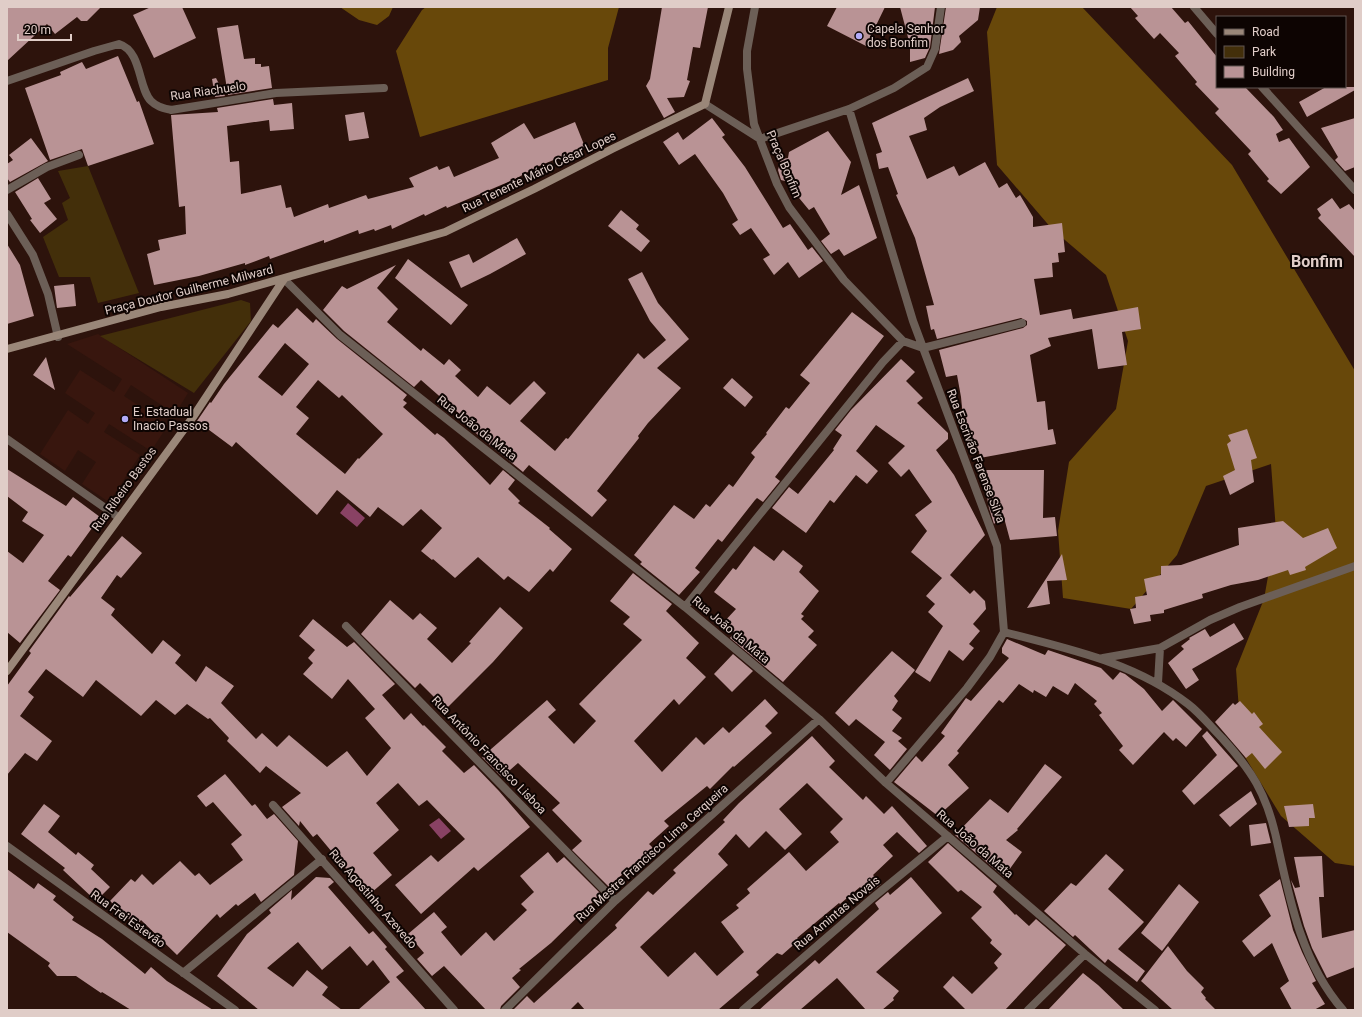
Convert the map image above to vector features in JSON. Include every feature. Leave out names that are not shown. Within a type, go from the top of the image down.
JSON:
[{"type":"main road","points":[[705,104],[729,7]]},
{"type":"main road","name":"Rua Tenente Mário César Lopes","points":[[284,279],[445,232],[534,190],[705,104]]},
{"type":"main road","name":"Praça Doutor Guilherme Milward","points":[[7,349],[58,337],[161,307],[228,294],[284,279]]},
{"type":"main road","name":"Rua Ribeiro Bastos","points":[[7,671],[118,517],[193,417],[284,279]]},
{"type":"street","name":"Praça Bonfim","points":[[755,7],[747,51],[747,69],[754,124],[777,184],[789,207],[844,280],[904,341],[923,348]]},
{"type":"street","points":[[705,104],[760,139],[849,109],[894,88],[927,67],[935,49],[941,7]]},
{"type":"street","points":[[1194,7],[1216,33]]},
{"type":"street","name":"Rua Riachuelo","points":[[7,81],[119,44],[130,51],[150,101],[160,108],[171,110],[276,93],[384,88]]},
{"type":"street","points":[[1263,88],[1355,190]]},
{"type":"street","name":"Rua Escrivão Farense Silva","points":[[849,109],[913,321],[998,546],[1004,632]]},
{"type":"street","points":[[7,190],[47,167],[78,155]]},
{"type":"street","points":[[7,214],[33,254],[48,294],[58,337]]},
{"type":"street","name":"Rua João da Mata","points":[[284,279],[340,335],[685,608],[819,719],[886,784],[1085,954],[1155,1010]]},
{"type":"street","points":[[923,348],[1022,323]]},
{"type":"street","points":[[685,608],[883,362],[904,341]]},
{"type":"street","points":[[7,439],[118,517]]},
{"type":"street","points":[[1103,658],[1160,648],[1210,620],[1240,607],[1355,566]]},
{"type":"street","name":"Rua Antônio Francisco Lisboa","points":[[346,626],[615,901]]},
{"type":"street","points":[[886,784],[967,688],[990,657],[1004,632],[1103,658],[1158,684],[1189,704],[1217,733],[1244,763],[1260,790],[1269,806],[1294,918],[1318,975],[1333,999],[1343,1010]]},
{"type":"street","points":[[1158,684],[1160,648]]},
{"type":"street","name":"Rua Mestre Francisco Lima Cerqueira","points":[[505,1010],[615,901],[819,719]]},
{"type":"street","name":"Rua Agostinho Azevedo","points":[[273,805],[454,1010]]},
{"type":"street","name":"Rua Amintas Novais","points":[[743,1010],[870,900],[948,836]]},
{"type":"street","name":"Rua Frei Estevão","points":[[7,846],[235,1010]]},
{"type":"street","points":[[182,973],[322,860]]},
{"type":"street","points":[[1028,1010],[1085,954]]},
{"type":"shaded area","points":[[340,7],[393,7],[389,16],[377,25],[359,20]]},
{"type":"shaded area","points":[[426,7],[619,7],[608,48],[608,80],[420,137],[396,51],[422,10]]},
{"type":"shaded area","points":[[997,7],[1082,7],[1232,165],[1355,371],[1355,866],[1335,863],[1281,816],[1242,752],[1236,669],[1264,599],[1276,531],[1271,464],[1206,486],[1177,555],[1131,609],[1063,598],[1058,531],[1069,462],[1116,409],[1128,341],[1106,275],[1052,229],[997,165],[987,32]]},
{"type":"shaded area","name":"E. Estadual Inacio Passos","points":[[98,334],[188,393],[175,414],[131,385],[124,396],[168,425],[151,451],[109,424],[104,432],[140,455],[109,502],[82,484],[96,462],[78,450],[65,471],[40,454],[68,410],[88,424],[95,413],[65,393],[80,370],[114,392],[122,379],[67,344]]},
{"type":"shaded area","points":[[348,503],[365,518],[357,527],[340,513]]},
{"type":"shaded area","points":[[439,818],[451,831],[441,839],[429,825]]},
{"type":"green space","points":[[88,166],[139,293],[98,303],[90,277],[59,277],[43,237],[68,220],[62,203],[70,198],[58,171]]},
{"type":"green space","points":[[241,300],[250,303],[251,321],[194,393],[100,336]]},
{"type":"building","points":[[7,7],[101,7],[87,21],[81,21],[77,17],[55,34],[47,24],[7,61]]},
{"type":"building","points":[[151,7],[182,7],[196,38],[154,58],[133,15]]},
{"type":"building","points":[[662,7],[708,7],[700,48],[693,47],[687,80],[690,81],[684,97],[667,98],[675,112],[664,118],[646,86],[650,79]]},
{"type":"building","name":"Capela Senhor dos Bonfim","points":[[837,7],[885,7],[866,46],[827,26]]},
{"type":"building","points":[[900,7],[935,7],[930,47],[925,58],[910,62],[910,45]]},
{"type":"building","points":[[946,7],[980,7],[978,20],[959,36],[961,42],[953,50],[939,54]]},
{"type":"building","points":[[1130,7],[1171,7],[1185,23],[1188,21],[1216,56],[1216,88],[1246,88],[1274,117],[1283,130],[1276,134],[1279,142],[1289,138],[1310,167],[1281,194],[1267,181],[1269,179],[1248,154],[1251,151],[1215,113],[1219,109],[1195,84],[1197,82],[1175,56],[1179,53],[1160,33],[1154,39],[1135,18],[1138,16]]},
{"type":"building","points":[[238,25],[244,59],[255,58],[255,64],[261,64],[261,67],[269,66],[272,88],[228,95],[217,28]]},
{"type":"building","points":[[118,56],[137,102],[139,101],[154,144],[88,166],[82,149],[50,160],[25,88],[61,75],[60,72],[82,62],[86,69]]},
{"type":"building","points":[[216,78],[225,96],[215,97],[212,79]]},
{"type":"building","points":[[968,78],[974,91],[940,107],[924,118],[927,130],[909,136],[927,179],[954,166],[959,176],[985,162],[999,188],[1007,183],[1016,198],[1020,195],[1033,217],[1033,227],[1062,223],[1065,252],[1058,253],[1059,262],[1052,263],[1053,277],[1034,279],[1040,315],[1071,309],[1073,319],[1138,307],[1141,329],[1122,332],[1127,365],[1098,369],[1092,329],[1048,338],[1051,346],[1030,355],[1037,402],[1045,401],[1048,430],[1053,429],[1056,444],[980,458],[979,451],[972,452],[967,425],[964,428],[957,375],[946,377],[939,350],[1023,328],[1027,325],[1027,321],[1021,318],[937,339],[934,329],[931,330],[926,306],[934,305],[915,238],[896,195],[898,194],[888,167],[879,169],[876,154],[882,152],[872,123]]},
{"type":"building","points":[[1355,87],[1355,90],[1307,117],[1299,102],[1324,88]]},
{"type":"building","points":[[273,99],[274,105],[292,103],[294,129],[270,131],[269,120],[227,126],[230,162],[239,161],[241,194],[281,185],[286,208],[291,207],[294,217],[328,204],[329,208],[366,195],[368,199],[414,187],[409,178],[437,166],[439,170],[449,166],[454,177],[499,158],[491,143],[524,123],[534,139],[575,122],[585,147],[539,166],[515,179],[447,208],[446,206],[425,216],[424,214],[392,229],[391,225],[375,231],[374,229],[359,234],[358,230],[324,243],[324,240],[270,259],[269,256],[245,265],[245,263],[199,276],[154,285],[147,254],[160,250],[158,240],[186,234],[185,206],[179,207],[171,115],[218,112],[217,108]]},
{"type":"building","points":[[364,112],[369,138],[349,141],[345,115]]},
{"type":"building","points":[[712,118],[725,135],[722,137],[745,167],[783,228],[790,224],[808,250],[812,247],[823,261],[799,278],[788,262],[774,275],[763,259],[770,255],[751,228],[740,235],[732,224],[738,220],[723,193],[695,154],[679,165],[663,142],[678,132],[683,140]]},
{"type":"building","points":[[1355,118],[1355,167],[1345,171],[1335,160],[1338,157],[1321,128]]},
{"type":"building","points":[[828,131],[851,162],[841,195],[859,185],[877,238],[844,256],[839,249],[831,254],[821,241],[830,234],[814,207],[809,210],[785,181],[781,180],[778,170],[781,159],[788,158],[789,152]]},
{"type":"building","points":[[31,138],[48,161],[10,182],[7,178],[7,164],[13,160],[9,155]]},
{"type":"building","points":[[38,178],[51,199],[44,203],[57,219],[40,233],[30,220],[32,219],[15,192]]},
{"type":"building","points":[[1332,198],[1340,209],[1349,204],[1355,211],[1355,257],[1318,218],[1321,215],[1317,209]]},
{"type":"building","points":[[621,210],[639,225],[636,229],[650,241],[641,252],[608,226]]},
{"type":"building","points":[[517,238],[526,254],[461,288],[449,262],[469,254],[473,263]]},
{"type":"building","points":[[7,244],[20,265],[34,316],[7,324]]},
{"type":"building","points":[[408,259],[468,305],[451,325],[395,278]]},
{"type":"building","points":[[396,265],[377,288],[398,309],[387,322],[421,351],[423,348],[444,365],[449,359],[461,370],[455,376],[478,397],[487,386],[510,405],[534,381],[546,393],[520,421],[555,451],[566,438],[568,439],[638,353],[644,359],[666,340],[650,321],[628,279],[642,272],[658,303],[689,339],[657,368],[681,388],[648,423],[638,436],[639,438],[597,491],[607,500],[592,517],[529,465],[523,472],[478,435],[460,418],[462,416],[421,380],[414,387],[344,331],[323,310],[342,286],[347,289]]},
{"type":"building","points":[[74,284],[76,306],[57,308],[54,286]]},
{"type":"building","points":[[297,308],[313,323],[316,319],[337,339],[407,395],[403,400],[407,403],[403,407],[435,435],[437,433],[444,438],[490,485],[503,470],[515,480],[508,489],[520,501],[518,503],[550,528],[549,529],[572,549],[553,572],[550,569],[529,592],[508,576],[504,580],[478,557],[455,578],[421,551],[442,528],[421,509],[403,526],[378,507],[370,517],[337,490],[317,515],[236,442],[232,447],[197,421],[224,384],[273,324],[278,328]],"holes":[[[285,343],[309,364],[282,396],[258,377]],[[318,380],[339,398],[342,395],[383,434],[359,459],[358,458],[345,474],[296,434],[309,418],[296,407]]]},
{"type":"building","points":[[852,312],[884,336],[775,477],[780,481],[763,502],[757,498],[755,500],[722,542],[718,539],[695,568],[700,572],[679,595],[640,564],[642,562],[634,555],[674,505],[694,519],[706,504],[710,507],[729,484],[733,487],[755,457],[751,453],[767,434],[766,433],[786,407],[789,409],[810,383],[800,375]]},
{"type":"building","points":[[46,357],[55,390],[33,375]]},
{"type":"building","points":[[901,359],[915,372],[906,381],[923,398],[917,403],[948,433],[948,439],[936,450],[954,475],[985,535],[950,575],[970,594],[974,590],[985,601],[986,609],[973,624],[980,631],[969,644],[974,648],[963,661],[949,650],[930,682],[915,672],[943,626],[928,612],[935,604],[926,596],[942,578],[911,552],[927,531],[915,515],[932,502],[909,469],[901,477],[888,463],[905,446],[876,425],[856,451],[878,471],[867,484],[856,475],[834,503],[830,500],[806,533],[772,508],[789,487],[798,494],[834,450],[833,449],[842,435],[835,430],[851,410]]},
{"type":"building","points":[[732,378],[753,397],[745,407],[723,388]]},
{"type":"building","points":[[1247,429],[1257,458],[1251,460],[1254,482],[1230,495],[1223,476],[1235,470],[1227,444],[1231,441],[1228,435]]},
{"type":"building","points":[[7,469],[66,506],[73,497],[100,517],[71,557],[68,555],[48,581],[60,590],[20,643],[7,632],[7,551],[23,563],[44,535],[22,521],[28,512],[7,496]]},
{"type":"building","points":[[982,470],[1044,470],[1043,518],[1055,517],[1057,536],[1010,540],[1003,514],[994,524],[989,508]]},
{"type":"building","points":[[1283,521],[1303,538],[1328,528],[1337,548],[1305,567],[1306,570],[1290,575],[1288,570],[1258,580],[1231,585],[1202,594],[1203,598],[1164,610],[1164,613],[1150,615],[1151,621],[1134,624],[1130,609],[1136,608],[1135,597],[1147,595],[1144,579],[1161,575],[1161,566],[1181,565],[1239,545],[1238,528]]},
{"type":"building","points":[[122,536],[142,553],[121,578],[117,575],[101,598],[115,609],[111,615],[152,654],[163,640],[181,655],[175,663],[196,682],[206,666],[234,686],[221,703],[256,739],[262,733],[277,747],[289,735],[327,767],[347,751],[367,776],[391,748],[365,718],[375,709],[348,679],[332,699],[303,674],[313,663],[308,658],[315,650],[299,636],[313,619],[347,647],[354,642],[395,684],[382,695],[404,720],[411,713],[446,747],[442,751],[464,773],[474,765],[530,827],[478,871],[474,867],[421,914],[395,885],[431,855],[438,862],[465,839],[427,800],[419,806],[398,783],[376,803],[399,830],[373,853],[392,875],[371,893],[350,868],[347,870],[317,834],[313,837],[300,821],[299,826],[282,807],[301,793],[266,766],[260,773],[227,741],[229,738],[210,718],[208,719],[187,704],[175,715],[156,700],[141,716],[96,680],[83,697],[46,669],[28,692],[34,697],[20,716],[52,741],[37,761],[25,753],[7,775],[7,686],[31,653],[29,651],[69,596],[70,597]]},
{"type":"building","points":[[754,546],[774,561],[783,550],[803,566],[799,572],[819,591],[801,614],[804,616],[801,619],[814,631],[808,637],[817,645],[783,682],[730,638],[734,633],[723,623],[736,609],[714,592],[733,568],[736,570]]},
{"type":"building","points":[[1062,554],[1067,580],[1047,581],[1050,604],[1027,608]]},
{"type":"building","points":[[633,573],[672,604],[666,611],[699,643],[686,658],[706,677],[679,705],[674,699],[634,741],[662,772],[696,737],[704,745],[723,727],[729,733],[765,699],[778,713],[765,726],[772,733],[734,767],[733,766],[710,789],[707,786],[664,821],[669,826],[649,844],[653,848],[629,873],[627,870],[609,887],[572,850],[582,841],[552,810],[560,803],[518,763],[502,777],[482,757],[547,700],[556,710],[548,717],[574,744],[596,721],[579,704],[642,640],[623,624],[630,617],[610,601]]},
{"type":"building","points":[[390,600],[413,620],[420,613],[437,628],[427,639],[452,663],[471,643],[469,642],[500,607],[523,628],[493,662],[446,709],[420,683],[415,688],[361,634]]},
{"type":"building","points":[[1234,623],[1244,639],[1192,669],[1199,680],[1186,689],[1168,663],[1184,649],[1181,646],[1190,639],[1189,638],[1205,629],[1210,637]]},
{"type":"building","points":[[1007,639],[1045,655],[1048,650],[1101,668],[1113,680],[1120,672],[1125,674],[1144,689],[1162,711],[1173,700],[1202,729],[1186,747],[1176,738],[1173,741],[1164,732],[1133,765],[1119,750],[1123,746],[1099,715],[1102,713],[1094,704],[1097,701],[1075,683],[1068,695],[1053,686],[1046,697],[1034,690],[1033,693],[1019,684],[1003,703],[999,700],[957,751],[959,753],[948,765],[969,788],[938,816],[894,782],[916,756],[922,762],[945,736],[941,733],[966,698],[971,701],[1009,658],[1002,653],[1002,648]]},
{"type":"building","points":[[892,651],[915,670],[894,696],[898,701],[892,710],[902,718],[892,731],[902,738],[898,741],[907,749],[890,770],[874,755],[885,742],[856,719],[849,726],[835,713]]},
{"type":"building","points":[[733,654],[753,671],[732,692],[714,674]]},
{"type":"building","points":[[1240,701],[1252,714],[1254,712],[1263,724],[1259,727],[1282,752],[1265,769],[1252,753],[1246,758],[1215,722],[1233,703],[1235,705]]},
{"type":"building","points":[[1207,731],[1238,766],[1194,805],[1182,791],[1217,755],[1202,736]]},
{"type":"building","points":[[812,736],[835,761],[829,767],[863,800],[866,796],[884,814],[892,806],[927,846],[919,853],[897,832],[883,845],[893,856],[873,875],[881,884],[867,895],[860,887],[840,904],[839,903],[797,938],[799,940],[782,955],[777,953],[756,972],[759,975],[718,1010],[585,1010],[578,1002],[570,1010],[513,1010],[527,996],[534,1003],[617,928],[615,925],[648,891],[653,895],[676,873],[673,870],[725,822],[723,820],[739,803]],"holes":[[[807,783],[843,819],[830,832],[839,842],[806,871],[789,852],[747,889],[750,893],[736,905],[739,908],[721,922],[744,952],[717,976],[695,952],[668,977],[640,947],[728,865],[718,854],[736,834],[749,848],[766,831],[785,850],[802,834],[779,809]]]},
{"type":"building","points":[[1045,764],[1062,777],[1017,829],[1018,830],[1006,840],[1022,852],[1004,877],[955,835],[990,799],[1008,813]]},
{"type":"building","points":[[225,774],[252,806],[255,804],[267,819],[274,814],[298,841],[294,875],[261,902],[255,893],[238,906],[236,904],[220,918],[217,914],[177,955],[141,920],[136,926],[110,901],[131,879],[135,882],[142,874],[153,885],[180,861],[195,876],[199,873],[210,885],[243,860],[231,844],[242,835],[213,802],[206,807],[197,796]]},
{"type":"building","points":[[1251,791],[1257,804],[1230,827],[1219,815]]},
{"type":"building","points":[[44,804],[60,816],[48,832],[76,855],[78,852],[94,865],[91,869],[110,887],[96,901],[63,870],[65,868],[21,834]]},
{"type":"building","points":[[1313,804],[1315,818],[1309,818],[1309,826],[1289,827],[1284,806]]},
{"type":"building","points":[[1266,823],[1271,843],[1251,846],[1249,825]]},
{"type":"building","points":[[948,843],[997,886],[993,892],[1015,915],[1016,914],[1029,926],[1036,919],[1066,945],[1005,1010],[966,1010],[943,987],[953,976],[972,994],[998,968],[994,963],[1002,954],[990,943],[992,940],[971,918],[982,907],[961,890],[958,892],[928,862]]},
{"type":"building","points":[[548,852],[557,863],[564,857],[601,894],[551,943],[519,969],[521,970],[512,978],[520,987],[501,1006],[500,1010],[486,1010],[444,966],[432,976],[417,959],[424,953],[408,934],[434,912],[447,927],[441,932],[461,956],[486,932],[494,941],[527,910],[521,904],[534,892],[520,876]]},
{"type":"building","points":[[1106,854],[1124,870],[1108,889],[1144,922],[1118,949],[1145,971],[1137,982],[1108,959],[1105,963],[1075,935],[1073,937],[1044,911],[1071,883],[1076,886]]},
{"type":"building","points":[[1322,856],[1324,897],[1319,897],[1322,938],[1355,930],[1355,967],[1327,978],[1312,948],[1291,880],[1295,888],[1300,887],[1294,857]]},
{"type":"building","points":[[7,869],[34,889],[38,883],[56,896],[53,900],[74,917],[72,920],[102,939],[145,974],[151,967],[167,981],[213,1010],[131,1010],[102,992],[101,993],[76,976],[57,976],[48,966],[50,963],[7,932]]},
{"type":"building","points":[[316,877],[330,878],[334,882],[328,887],[369,934],[373,931],[387,947],[385,949],[404,971],[396,977],[426,1010],[358,1010],[390,982],[373,960],[367,966],[350,946],[322,970],[298,942],[267,968],[293,987],[307,970],[328,987],[322,995],[342,1010],[259,1010],[217,976],[247,934],[271,913],[269,910],[292,890],[291,900]]},
{"type":"building","points":[[911,877],[942,913],[876,972],[899,991],[893,998],[894,1000],[882,1010],[866,1010],[837,978],[800,1010],[759,1010],[815,960],[819,964],[879,909],[875,903],[888,892],[890,895]]},
{"type":"building","points":[[1280,879],[1293,930],[1316,981],[1312,983],[1325,1004],[1314,1010],[1292,1010],[1280,988],[1289,981],[1272,943],[1254,957],[1242,941],[1271,916],[1259,895]]},
{"type":"building","points":[[1179,884],[1199,902],[1162,951],[1141,933]]},
{"type":"building","points":[[1168,946],[1187,971],[1204,988],[1201,992],[1206,998],[1205,999],[1216,1010],[1173,1010],[1141,981]]},
{"type":"building","points":[[1083,973],[1098,985],[1124,1010],[1048,1010]]},
{"type":"place","name":"Capela Senhor dos Bonfim","points":[[859,36]]},
{"type":"place","name":"E. Estadual Inacio Passos","points":[[125,419]]},
{"type":"district","name":"Bonfim","points":[[1317,261]]}]
